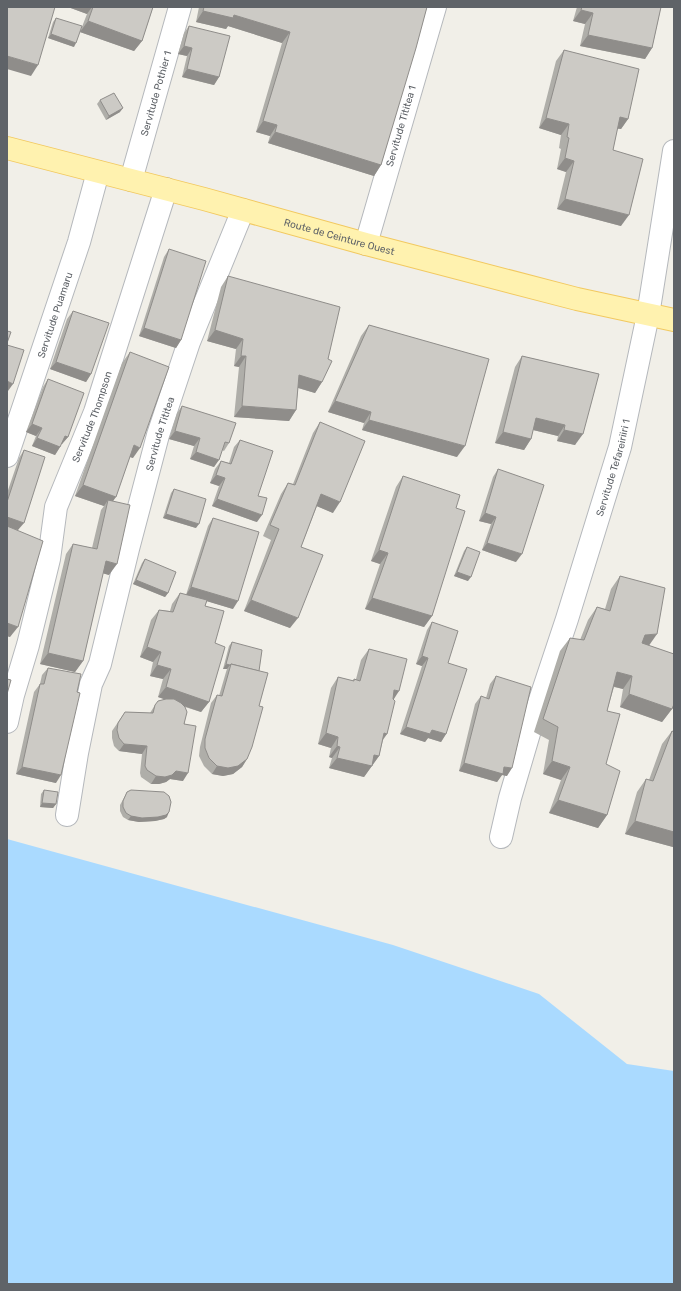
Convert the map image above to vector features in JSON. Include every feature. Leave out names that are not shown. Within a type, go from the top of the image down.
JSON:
[{"type":"main road","name":"Route de Ceinture Ouest","points":[[7,148],[577,299],[674,320]]},
{"type":"street","name":"Servitude Pothier 1","points":[[131,180],[180,7]]},
{"type":"street","name":"Servitude Tititea 1","points":[[366,244],[436,7]]},
{"type":"street","name":"Servitude Tefareiriiri 1","points":[[501,837],[510,798],[530,730],[620,447],[648,315],[674,151]]},
{"type":"street","name":"Servitude Puamaru","points":[[7,456],[79,242],[98,172]]},
{"type":"street","name":"Servitude Thompson","points":[[7,722],[13,695],[28,646],[49,559],[56,507],[95,412],[166,189]]},
{"type":"street","name":"Servitude Tititea","points":[[67,815],[77,753],[91,684],[100,664],[158,435],[189,342],[243,210]]},
{"type":"water","points":[[7,839],[393,945],[539,994],[627,1064],[674,1071],[674,1284],[7,1284]]},
{"type":"building","points":[[7,7],[55,7],[38,65],[7,56]]},
{"type":"building","points":[[93,7],[153,7],[142,41],[88,21]]},
{"type":"building","points":[[204,7],[427,7],[381,165],[275,132],[277,125],[263,121],[290,32],[234,15],[233,18],[203,11]]},
{"type":"building","points":[[582,7],[661,7],[652,48],[588,35],[593,13],[581,10]]},
{"type":"building","points":[[56,18],[82,26],[76,43],[51,34]]},
{"type":"building","points":[[189,26],[230,36],[219,77],[187,69],[192,48],[184,46]]},
{"type":"building","points":[[564,50],[639,69],[628,119],[620,117],[613,150],[643,159],[629,215],[565,199],[574,161],[565,158],[569,138],[567,137],[569,124],[546,118]]},
{"type":"building","points":[[114,93],[123,108],[109,116],[100,100]]},
{"type":"building","points":[[169,249],[206,261],[181,340],[144,328]]},
{"type":"building","points":[[228,276],[340,307],[328,359],[332,361],[322,382],[299,375],[296,410],[242,406],[246,356],[241,356],[243,339],[215,330]]},
{"type":"building","points":[[73,311],[109,323],[91,374],[56,362]]},
{"type":"building","points":[[369,325],[489,359],[465,446],[369,420],[371,412],[335,401]]},
{"type":"building","points":[[7,331],[11,332],[7,343]]},
{"type":"building","points":[[7,345],[24,350],[13,384],[7,381]]},
{"type":"building","points":[[130,352],[169,367],[140,448],[134,445],[116,497],[83,485]]},
{"type":"building","points":[[522,356],[599,374],[583,434],[564,430],[565,425],[536,418],[531,439],[503,432]]},
{"type":"building","points":[[48,379],[84,393],[68,437],[65,436],[60,447],[37,438],[42,428],[32,424]]},
{"type":"building","points":[[182,406],[236,423],[229,443],[225,442],[219,460],[196,452],[200,438],[175,431]]},
{"type":"building","points":[[320,422],[365,441],[340,502],[321,494],[301,547],[323,555],[298,618],[251,600],[279,529],[270,525],[288,483],[295,485]]},
{"type":"building","points":[[240,440],[273,451],[258,496],[267,498],[262,515],[217,499],[225,478],[216,475],[221,461],[231,464]]},
{"type":"building","points":[[24,450],[45,457],[24,523],[7,517],[7,502]]},
{"type":"building","points":[[498,469],[544,485],[522,554],[487,543],[496,517],[485,513]]},
{"type":"building","points":[[403,476],[460,495],[456,508],[465,511],[432,616],[372,598],[388,553],[379,550]]},
{"type":"building","points":[[174,489],[206,499],[199,524],[166,514]]},
{"type":"building","points":[[108,500],[130,505],[117,564],[106,561],[83,661],[48,653],[73,544],[97,549]]},
{"type":"building","points":[[213,518],[259,532],[238,601],[191,587]]},
{"type":"building","points":[[7,526],[43,541],[18,627],[7,623]]},
{"type":"building","points":[[467,547],[480,552],[471,577],[457,572]]},
{"type":"building","points":[[145,559],[176,572],[168,593],[136,580]]},
{"type":"building","points":[[620,576],[665,588],[657,634],[645,635],[642,643],[674,654],[674,704],[672,709],[629,694],[632,676],[617,672],[607,711],[620,714],[606,764],[620,771],[607,815],[558,800],[570,767],[552,761],[558,727],[543,719],[570,638],[584,640],[597,607],[610,611]]},
{"type":"building","points":[[180,593],[207,600],[205,606],[224,611],[215,643],[225,647],[209,702],[166,687],[171,669],[157,665],[161,652],[147,647],[159,610],[173,612]]},
{"type":"building","points":[[432,622],[458,631],[448,663],[467,669],[446,734],[432,730],[430,734],[406,727],[428,658],[422,656]]},
{"type":"building","points":[[232,642],[262,650],[259,671],[226,664]]},
{"type":"building","points":[[369,649],[407,659],[399,691],[394,690],[393,699],[395,701],[387,734],[384,733],[379,756],[374,755],[372,766],[337,758],[340,747],[337,746],[338,737],[326,733],[338,677],[360,681]]},
{"type":"building","points":[[231,664],[268,673],[259,706],[263,707],[252,747],[247,759],[238,766],[228,768],[217,766],[209,758],[205,748],[205,739],[217,695],[222,696]]},
{"type":"building","points":[[48,668],[81,674],[77,692],[80,693],[61,775],[22,767],[40,684],[44,684]]},
{"type":"building","points":[[496,676],[531,687],[512,768],[504,767],[503,774],[464,763],[481,696],[489,699]]},
{"type":"building","points":[[7,679],[11,680],[7,694]]},
{"type":"building","points":[[174,699],[181,703],[187,712],[184,724],[196,726],[188,773],[176,771],[172,775],[165,777],[156,776],[147,770],[145,766],[147,746],[124,744],[119,738],[117,730],[118,723],[125,712],[153,713],[155,705],[158,701]]},
{"type":"building","points":[[672,731],[674,732],[674,832],[635,821],[646,779],[653,781]]},
{"type":"building","points":[[44,790],[58,792],[56,804],[42,803]]},
{"type":"building","points":[[131,790],[164,792],[169,796],[171,802],[169,812],[166,815],[158,817],[142,818],[131,816],[126,813],[123,807],[123,801],[127,792]]}]
